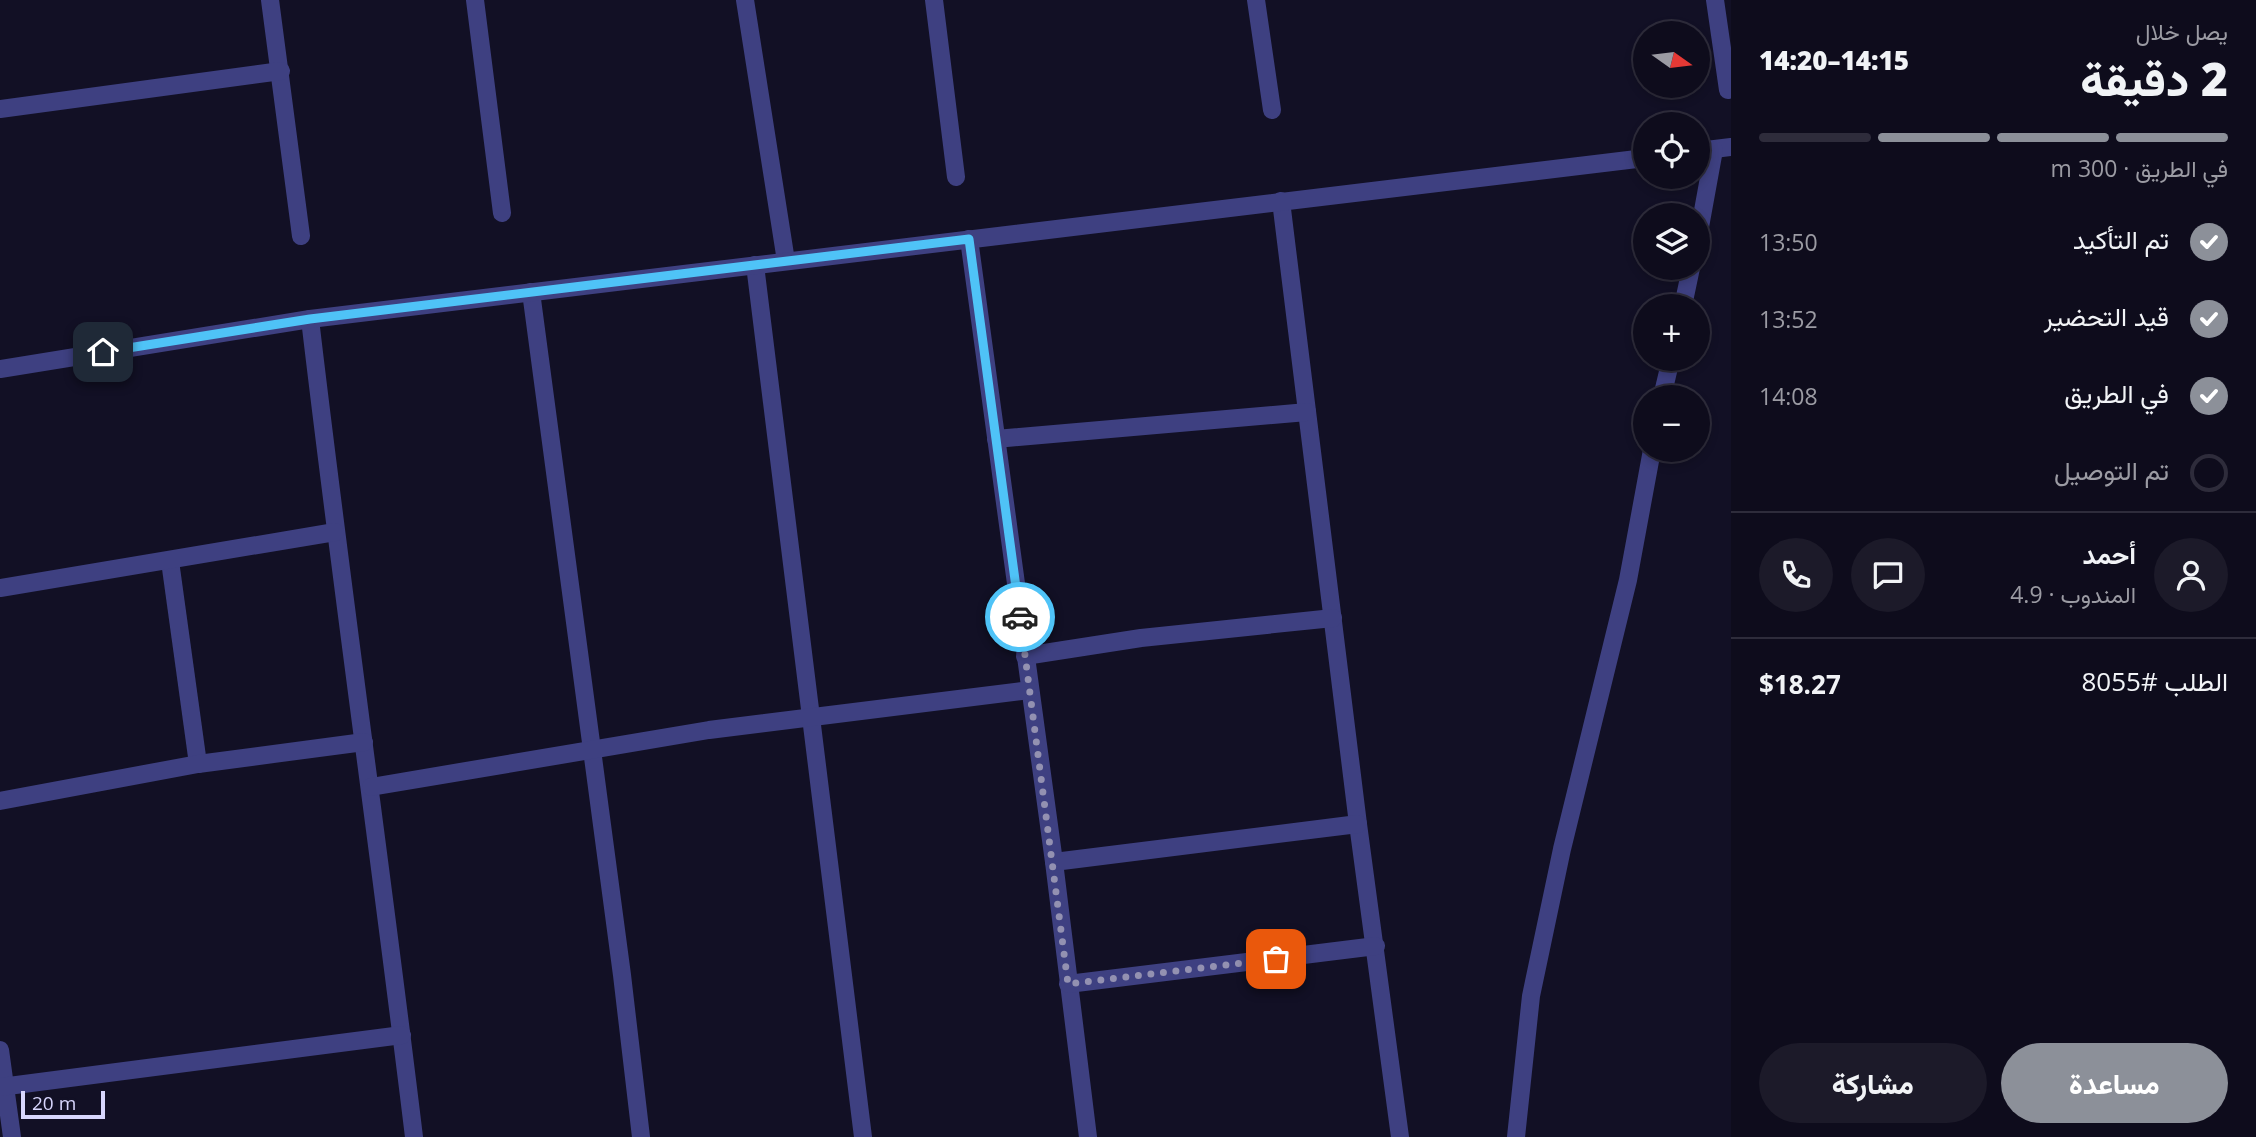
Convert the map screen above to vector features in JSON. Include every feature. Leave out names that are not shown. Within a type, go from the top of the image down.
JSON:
[{"type":"street","points":[[270,0],[301,236]]},
{"type":"street","points":[[475,0],[502,213]]},
{"type":"street","points":[[746,0],[786,261]]},
{"type":"street","points":[[934,0],[956,177]]},
{"type":"street","points":[[1256,0],[1272,110]]},
{"type":"street","points":[[1714,0],[1728,90]]},
{"type":"street","points":[[0,109],[281,71]]},
{"type":"street","points":[[1704,203],[1714,149]]},
{"type":"street","points":[[0,369],[310,319],[1633,159]]},
{"type":"street","points":[[1280,201],[1400,1137]]},
{"type":"street","points":[[969,239],[1054,862],[1087,1137]]},
{"type":"street","points":[[755,265],[863,1137]]},
{"type":"street","points":[[531,292],[622,975],[640,1137]]},
{"type":"street","points":[[310,319],[414,1137]]},
{"type":"street","points":[[996,439],[1307,412]]},
{"type":"street","points":[[1516,1137],[1531,996],[1562,849],[1628,580],[1650,462]]},
{"type":"street","points":[[0,588],[335,532]]},
{"type":"street","points":[[170,561],[198,764]]},
{"type":"street","points":[[1025,656],[1141,638],[1333,618]]},
{"type":"street","points":[[370,787],[709,730],[1030,690]]},
{"type":"street","points":[[0,801],[198,764],[364,742]]},
{"type":"street","points":[[1054,862],[1359,824]]},
{"type":"street","points":[[1068,984],[1376,946]]},
{"type":"street","points":[[3,1086],[402,1035]]},
{"type":"street","points":[[0,1050],[12,1137]]},
{"type":"way so far","points":[[1020,617],[1068,984],[1276,959]]},
{"type":"route","points":[[103,352],[310,319],[969,239],[1020,617]]}]
